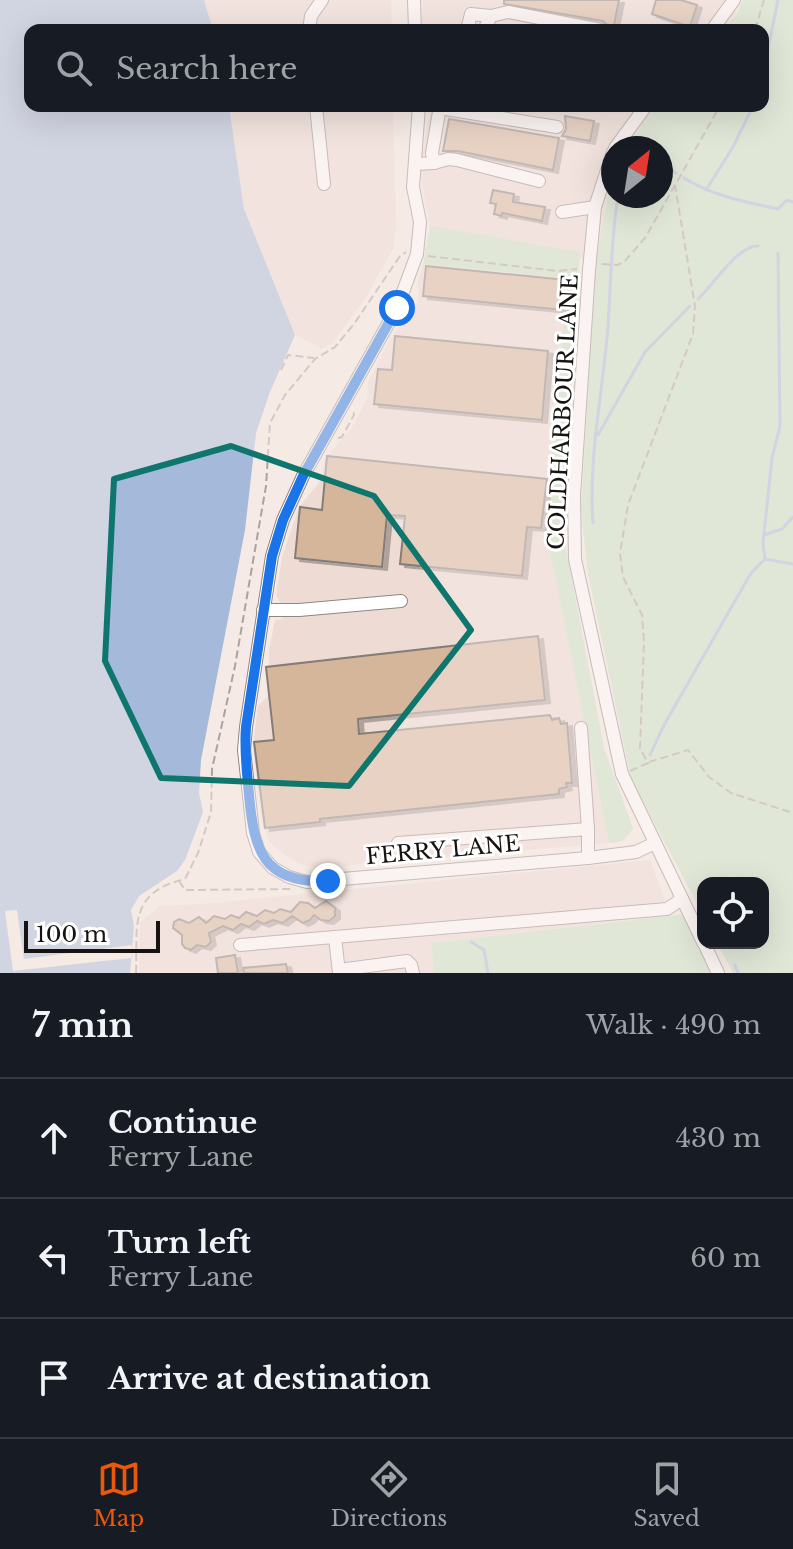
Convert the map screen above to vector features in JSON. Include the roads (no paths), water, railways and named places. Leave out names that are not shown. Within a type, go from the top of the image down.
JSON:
[{"type":"street","points":[[310,24],[311,16],[322,0]]},
{"type":"street","points":[[414,0],[415,24]]},
{"type":"street","points":[[716,24],[734,0]]},
{"type":"street","points":[[468,24],[471,14],[491,16],[508,12],[570,24]]},
{"type":"street","points":[[487,24],[491,16]]},
{"type":"street","points":[[317,112],[324,184]]},
{"type":"street","points":[[401,601],[263,610],[272,556],[283,520],[303,476],[397,308],[417,254],[420,222],[413,187],[419,112]]},
{"type":"street","points":[[434,163],[432,153],[439,112]]},
{"type":"street","points":[[469,112],[557,127]]},
{"type":"street","name":"COLDHARBOUR LANE","points":[[624,136],[642,112]]},
{"type":"street","points":[[415,164],[457,160],[539,181]]},
{"type":"street","name":"COLDHARBOUR LANE","points":[[601,189],[595,207],[574,495],[575,559],[622,774],[697,930]]},
{"type":"street","points":[[562,212],[595,207]]},
{"type":"street","name":"FERRY LANE","points":[[263,610],[244,750],[253,833],[259,852],[273,868],[297,880],[328,881],[588,858],[636,852],[655,843]]},
{"type":"street","points":[[581,728],[588,858]]},
{"type":"street","points":[[398,843],[588,829]]},
{"type":"street","points":[[240,945],[667,909],[682,899]]},
{"type":"street","points":[[335,937],[339,971],[407,961],[413,973]]},
{"type":"street","name":"COLDHARBOUR LANE","points":[[706,949],[718,973]]},
{"type":"water","points":[[0,0],[204,0],[211,24],[24,24],[24,112],[230,112],[244,209],[295,335],[256,433],[245,530],[201,760],[199,793],[203,812],[185,860],[177,871],[139,896],[131,910],[134,925],[130,973],[0,973]]},
{"type":"waterway","points":[[769,44],[778,0]]},
{"type":"waterway","points":[[706,190],[750,112]]},
{"type":"waterway","points":[[684,178],[718,194],[753,204],[778,209],[787,200],[793,202]]},
{"type":"waterway","points":[[593,523],[594,450],[606,351],[617,208]]},
{"type":"waterway","points":[[698,299],[734,259],[750,247],[758,246]]},
{"type":"waterway","points":[[765,559],[763,543],[772,458],[780,426],[778,253]]},
{"type":"waterway","points":[[598,435],[645,352],[690,306]]},
{"type":"waterway","points":[[764,535],[782,529],[793,517]]},
{"type":"waterway","points":[[650,755],[751,573],[765,559],[793,564]]},
{"type":"waterway","points":[[471,942],[484,950],[488,973]]},
{"type":"waterway","points":[[735,965],[738,973]]}]
